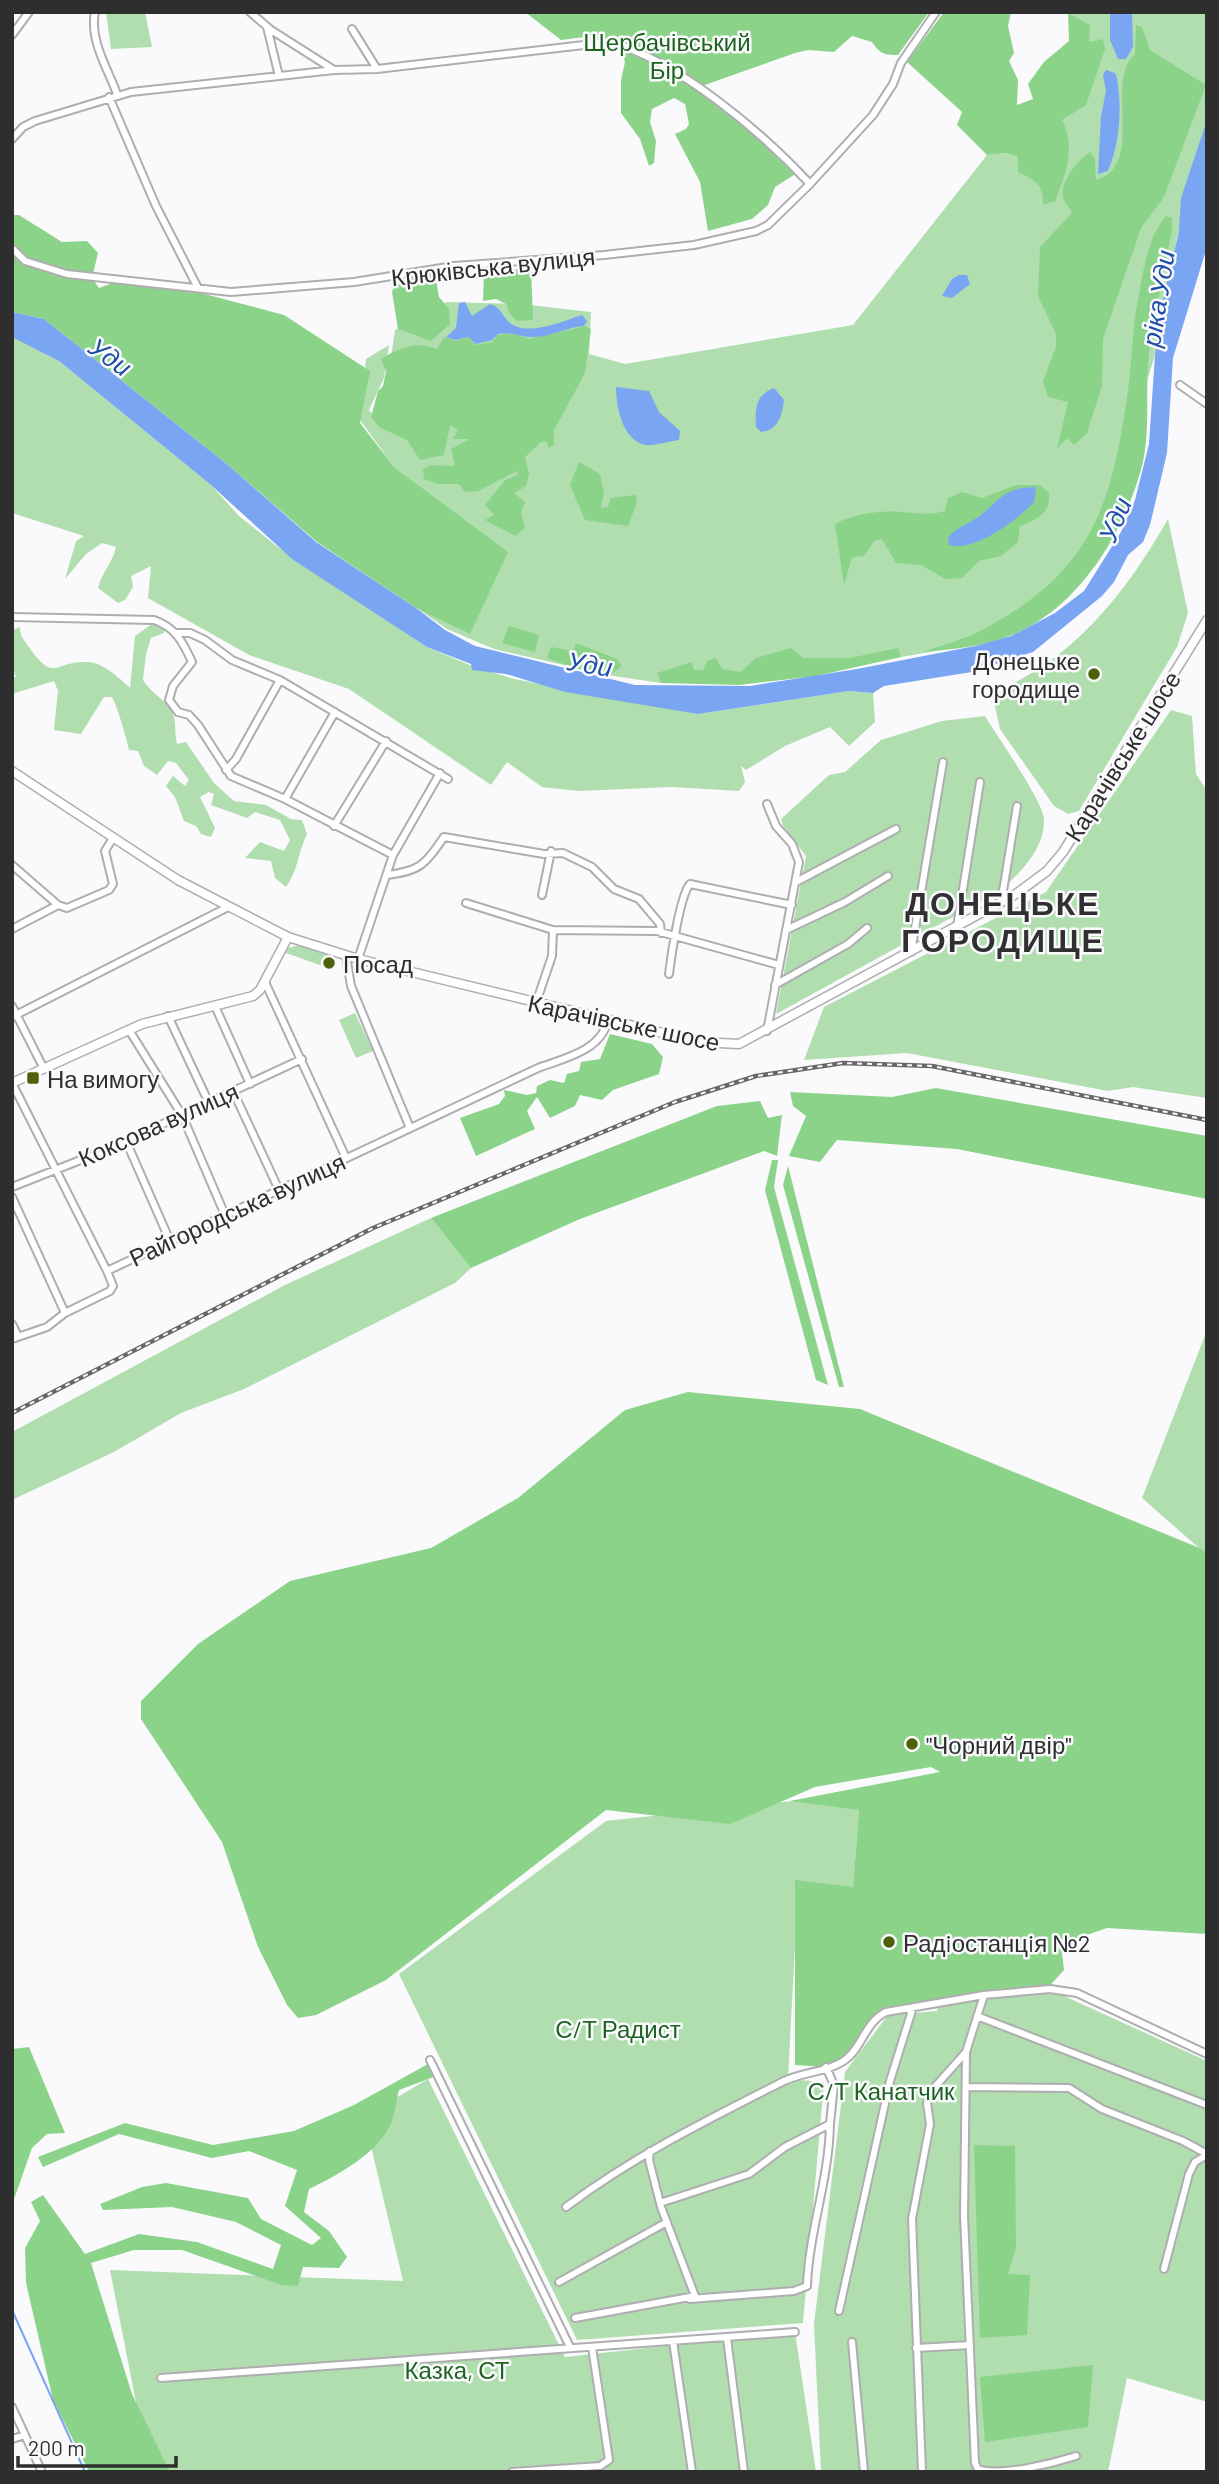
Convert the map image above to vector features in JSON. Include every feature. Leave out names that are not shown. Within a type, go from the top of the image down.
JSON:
[{"type":"main road","name":"Карачівське шосе","points":[[12,771],[178,880],[288,937],[346,956],[700,1042],[739,1044],[1032,885],[1063,852],[1207,620]]},
{"type":"main road","points":[[12,1083],[129,1030],[168,1016],[253,996],[265,982],[288,937]]},
{"type":"street","points":[[12,35],[29,12]]},
{"type":"street","points":[[95,12],[92,24],[96,40],[117,94]]},
{"type":"street","points":[[250,12],[267,27],[334,70]]},
{"type":"street","name":"Крюківська вулиця","points":[[12,248],[25,261],[67,274],[197,286],[231,292],[340,283],[454,266],[604,255],[694,245],[756,231],[768,225],[810,184],[873,115],[894,84],[901,63],[936,12]]},
{"type":"street","points":[[267,27],[279,76]]},
{"type":"street","points":[[352,29],[377,69]]},
{"type":"street","points":[[12,139],[23,127],[117,94],[334,70],[377,69],[610,42],[631,48],[674,71],[751,129],[810,184]]},
{"type":"street","points":[[109,97],[156,206],[197,286]]},
{"type":"street","points":[[1180,385],[1207,404]]},
{"type":"street","points":[[12,617],[154,620],[176,633],[192,662],[173,686],[169,700],[178,712],[189,715],[198,725],[231,776],[285,799],[393,855]]},
{"type":"street","points":[[176,633],[190,633],[205,640],[232,660],[280,680],[448,779]]},
{"type":"street","points":[[226,770],[236,759],[280,680]]},
{"type":"street","points":[[285,799],[335,712]]},
{"type":"street","points":[[334,826],[386,741]]},
{"type":"street","points":[[911,952],[943,762]]},
{"type":"street","points":[[358,959],[393,855],[440,773]]},
{"type":"street","points":[[957,927],[980,782]]},
{"type":"street","points":[[766,1031],[792,905],[798,854],[776,826],[767,804]]},
{"type":"street","points":[[1001,902],[1017,806]]},
{"type":"street","points":[[796,881],[896,829]]},
{"type":"street","points":[[387,875],[410,872],[424,865],[444,837],[544,854],[563,853],[592,867],[614,889],[639,899],[660,923],[661,933]]},
{"type":"street","points":[[12,866],[58,905],[67,908],[99,896],[112,887],[105,851],[113,838]]},
{"type":"street","points":[[542,895],[551,852]]},
{"type":"street","points":[[786,930],[845,902],[888,876]]},
{"type":"street","points":[[669,974],[673,938],[680,924],[685,889],[690,884],[792,905]]},
{"type":"street","points":[[467,903],[553,930],[661,933],[779,965]]},
{"type":"street","points":[[12,929],[58,905]]},
{"type":"street","points":[[15,1016],[228,907]]},
{"type":"street","points":[[775,985],[848,944],[867,928]]},
{"type":"street","points":[[536,1003],[552,956],[553,930]]},
{"type":"street","points":[[346,956],[351,986],[410,1128]]},
{"type":"street","points":[[265,982],[346,1158]]},
{"type":"street","points":[[12,1006],[43,1067]]},
{"type":"street","points":[[215,1006],[250,1084]]},
{"type":"street","points":[[168,1016],[209,1103]]},
{"type":"street","name":"Райгородська вулиця","points":[[15,1338],[47,1327],[65,1313],[112,1289],[107,1271],[599,1041],[605,1034],[608,1020]]},
{"type":"street","points":[[129,1030],[182,1115],[225,1215]]},
{"type":"street","name":"Коксова вулиця","points":[[12,1187],[126,1141],[302,1059]]},
{"type":"street","points":[[12,1083],[107,1271]]},
{"type":"street","points":[[233,1091],[279,1190]]},
{"type":"street","points":[[126,1141],[170,1241]]},
{"type":"street","points":[[12,1197],[65,1313]]},
{"type":"street","points":[[12,1324],[15,1338]]},
{"type":"street","points":[[566,2207],[612,2172],[650,2151],[788,2079],[846,2059],[878,2016],[913,2007],[984,1995],[1050,1989],[1077,1993],[1207,2054]]},
{"type":"street","points":[[984,1995],[966,2052],[964,2216],[978,2470],[1054,2463],[1076,2456]]},
{"type":"street","points":[[839,2311],[890,2081],[913,2007]]},
{"type":"street","points":[[977,2016],[1207,2105]]},
{"type":"street","points":[[922,2472],[912,2219],[930,2124],[927,2103],[933,2089],[966,2052]]},
{"type":"street","points":[[430,2060],[570,2347]]},
{"type":"street","points":[[575,2318],[690,2299],[794,2291],[807,2286],[808,2247],[820,2210],[830,2124],[833,2082],[826,2067]]},
{"type":"street","points":[[967,2087],[1069,2088],[1101,2109],[1183,2141],[1207,2155],[1195,2162],[1189,2174],[1164,2269]]},
{"type":"street","points":[[660,2203],[749,2174],[785,2147],[830,2124]]},
{"type":"street","points":[[650,2151],[649,2160],[660,2203],[693,2287],[695,2295],[690,2299]]},
{"type":"street","points":[[559,2282],[667,2222]]},
{"type":"street","points":[[161,2378],[795,2332]]},
{"type":"street","points":[[727,2337],[744,2472]]},
{"type":"street","points":[[673,2342],[692,2472]]},
{"type":"street","points":[[852,2342],[864,2472]]},
{"type":"street","points":[[916,2348],[970,2345]]},
{"type":"street","points":[[512,2472],[600,2466],[608,2461],[592,2347]]},
{"type":"street","points":[[12,2407],[42,2472]]},
{"type":"street","points":[[12,2439],[25,2435]]},
{"type":"street","points":[[1054,2463],[1054,2472]]},
{"type":"green space","points":[[106,12],[145,12],[152,47],[111,49]]},
{"type":"green space","name":"Щербачівський Бір","points":[[525,12],[929,12],[898,55],[883,53],[872,42],[852,36],[834,52],[808,50],[795,53],[702,86],[712,103],[741,114],[755,135],[797,173],[775,187],[768,205],[752,219],[708,231],[700,182],[675,134],[686,129],[689,124],[685,104],[674,98],[652,109],[650,122],[656,141],[654,163],[649,166],[640,139],[621,113],[621,80],[625,62],[620,45],[592,36],[561,40]]},
{"type":"green space","points":[[944,12],[1011,12],[1008,26],[1014,53],[1009,61],[1018,80],[1017,105],[1033,99],[1028,84],[1044,62],[1069,41],[1068,13],[1090,25],[1089,42],[1103,39],[1105,49],[1086,105],[1062,120],[1069,150],[1066,171],[1055,201],[1043,205],[1042,193],[1037,184],[1018,172],[1018,157],[1006,153],[987,155],[957,125],[962,112],[907,62]]},
{"type":"green space","points":[[1070,12],[1207,12],[1207,133],[1177,238],[1155,355],[1103,523],[1049,594],[976,644],[901,657],[661,683],[607,675],[494,649],[447,629],[418,609],[475,617],[411,480],[395,468],[360,420],[366,359],[389,345],[384,378],[369,410],[381,424],[395,330],[447,302],[521,304],[591,312],[589,354],[625,364],[853,325],[987,155],[1006,153],[1018,157],[1058,107],[1074,21]]},
{"type":"green space","points":[[1136,25],[1142,27],[1150,50],[1206,85],[1164,197],[1141,228],[1103,339],[1102,386],[1087,433],[1074,445],[1067,438],[1057,449],[1068,402],[1048,397],[1043,381],[1056,347],[1056,334],[1038,296],[1040,247],[1072,213],[1064,200],[1064,185],[1080,160],[1090,152],[1095,159],[1096,180],[1111,171],[1119,158],[1123,83],[1126,67],[1135,54]]},
{"type":"green space","points":[[12,215],[19,215],[62,242],[87,241],[98,253],[92,278],[99,288],[113,283],[197,292],[284,315],[370,371],[360,423],[395,468],[508,552],[470,634],[416,608],[317,542],[228,465],[44,319],[12,312]]},
{"type":"green space","points":[[1166,216],[1172,218],[1172,230],[1150,345],[1147,433],[1143,462],[1125,514],[1112,540],[1078,587],[1036,623],[990,642],[923,652],[975,634],[1019,608],[1049,584],[1072,559],[1090,532],[1104,502],[1122,431],[1135,316],[1146,258],[1159,225]]},
{"type":"green space","points":[[531,269],[533,320],[517,321],[506,304],[496,299],[483,301],[484,271]]},
{"type":"green space","points":[[435,274],[439,297],[449,309],[450,324],[431,341],[398,329],[392,292],[397,279]]},
{"type":"green space","points":[[585,326],[591,329],[585,373],[554,430],[554,445],[549,448],[546,441],[541,442],[525,457],[529,474],[526,486],[514,493],[525,502],[521,512],[525,528],[515,536],[485,520],[494,515],[485,505],[505,480],[518,475],[517,471],[478,491],[465,492],[459,484],[438,484],[424,479],[423,469],[431,465],[455,466],[451,449],[470,439],[453,439],[458,430],[450,425],[444,455],[420,460],[407,440],[379,427],[371,417],[386,371],[381,359],[395,351],[415,345],[437,349],[444,337],[455,341],[468,337],[476,345],[492,342],[498,335],[514,333],[529,339]]},
{"type":"green space","points":[[12,336],[27,340],[59,361],[211,485],[239,516],[279,548],[427,647],[472,666],[514,679],[698,714],[849,691],[873,693],[875,722],[849,746],[830,727],[785,746],[746,770],[741,766],[745,782],[739,791],[672,787],[579,791],[542,787],[507,762],[491,785],[349,689],[249,655],[148,598],[151,566],[131,576],[133,587],[125,600],[118,603],[98,588],[116,547],[102,543],[86,554],[65,579],[76,541],[84,536],[12,513]]},
{"type":"green space","points":[[579,462],[600,474],[604,493],[601,508],[608,507],[611,498],[636,495],[637,502],[628,526],[585,520],[570,485]]},
{"type":"green space","points":[[1016,485],[1040,485],[1049,493],[1048,506],[1042,515],[1020,526],[1018,542],[1001,556],[979,561],[962,578],[945,579],[921,565],[896,563],[882,539],[874,541],[864,556],[852,557],[844,585],[835,524],[876,512],[939,513],[945,511],[948,498],[962,492],[982,498]]},
{"type":"green space","name":"Донецьке городище","points":[[1168,519],[1188,613],[1177,647],[1079,811],[1068,814],[1054,806],[1000,729],[994,702],[1013,684],[1042,666],[1086,631],[1144,559]]},
{"type":"green space","points":[[152,624],[165,629],[164,633],[151,638],[143,680],[171,709],[177,744],[186,742],[214,783],[234,801],[266,805],[291,819],[302,820],[307,834],[286,887],[275,878],[271,861],[245,858],[260,842],[284,851],[290,840],[280,820],[255,812],[247,818],[211,805],[214,794],[209,792],[200,797],[215,828],[211,837],[201,834],[196,826],[184,821],[175,797],[166,786],[173,776],[185,786],[189,780],[176,763],[168,761],[157,775],[144,766],[138,751],[129,750],[112,697],[104,697],[81,734],[54,730],[58,691],[54,681],[12,694],[12,677],[16,677],[12,666],[12,630],[20,627],[21,635],[28,646],[44,665],[50,668],[77,662],[94,663],[111,672],[130,688],[135,636]]},
{"type":"green space","points":[[509,626],[539,635],[535,652],[502,643]]},
{"type":"green space","points":[[576,643],[617,659],[622,666],[613,673],[577,669],[547,658],[551,647],[573,651]]},
{"type":"green space","points":[[791,648],[803,658],[850,658],[898,648],[901,657],[816,676],[739,685],[661,683],[657,673],[692,662],[694,670],[703,670],[707,661],[716,658],[722,669],[741,672],[756,658]]},
{"type":"green space","points":[[1171,710],[1192,716],[1196,774],[1207,791],[1207,1098],[1133,1087],[1108,1091],[907,1053],[804,1060],[824,1007],[1046,892]]},
{"type":"green space","points":[[985,716],[1042,810],[1043,830],[1030,860],[1000,891],[776,1014],[806,856],[783,826],[781,819],[829,775],[845,772],[881,740],[942,721]]},
{"type":"green space","points":[[299,945],[333,956],[335,967],[331,969],[286,953],[288,948]]},
{"type":"green space","points":[[355,1013],[373,1051],[356,1058],[339,1020]]},
{"type":"green space","points":[[610,1034],[652,1044],[663,1057],[659,1074],[613,1090],[602,1100],[580,1095],[575,1106],[550,1118],[537,1097],[527,1111],[535,1129],[476,1156],[460,1118],[499,1104],[505,1096],[504,1090],[527,1095],[536,1093],[537,1086],[550,1080],[564,1083],[567,1074],[579,1071],[581,1062],[600,1059]]},
{"type":"green space","points":[[936,1088],[1207,1136],[1207,1199],[957,1149],[837,1140],[820,1162],[789,1156],[806,1116],[793,1106],[790,1092],[892,1097]]},
{"type":"green space","points":[[760,1101],[768,1118],[782,1115],[777,1156],[764,1151],[580,1219],[471,1268],[431,1218],[717,1106]]},
{"type":"green space","points":[[772,1160],[778,1160],[774,1187],[828,1385],[816,1380],[765,1190]]},
{"type":"green space","points":[[788,1166],[844,1387],[839,1387],[783,1185]]},
{"type":"green space","points":[[431,1218],[471,1268],[455,1283],[244,1389],[181,1413],[114,1452],[12,1500],[12,1432],[285,1285]]},
{"type":"green space","points":[[1207,1330],[1207,1555],[1142,1498]]},
{"type":"green space","points":[[688,1392],[860,1409],[1202,1549],[1207,1555],[1207,1934],[1107,1928],[1061,1944],[1064,1970],[1044,1992],[881,2010],[841,2068],[795,2065],[795,1880],[853,1887],[859,1810],[790,1801],[940,1772],[931,1767],[815,1787],[730,1824],[606,1810],[386,1980],[316,2015],[298,2018],[287,2005],[258,1947],[222,1842],[141,1719],[141,1701],[198,1644],[290,1581],[431,1548],[518,1498],[625,1410]]},
{"type":"green space","name":"С/Т Радист","points":[[811,1799],[859,1810],[853,1890],[798,1886],[788,2079],[824,2082],[803,2323],[577,2340],[399,1974],[606,1821]]},
{"type":"green space","name":"С/Т Канатчик","points":[[1053,1991],[1207,2061],[1207,2402],[1127,2378],[1108,2472],[821,2472],[814,2324],[845,2072],[888,2015],[937,2011],[938,2006]]},
{"type":"green space","points":[[29,2047],[65,2133],[47,2134],[32,2148],[12,2205],[12,2049]]},
{"type":"green space","points":[[428,2064],[436,2076],[399,2090],[391,2123],[377,2144],[344,2170],[309,2189],[304,2212],[329,2231],[347,2257],[339,2268],[303,2267],[298,2286],[282,2285],[182,2250],[134,2250],[91,2263],[132,2394],[170,2472],[89,2472],[53,2400],[26,2283],[25,2248],[40,2221],[31,2202],[43,2195],[85,2254],[139,2234],[197,2242],[273,2269],[281,2245],[236,2222],[172,2207],[103,2210],[100,2204],[142,2187],[166,2183],[248,2198],[261,2219],[312,2245],[321,2238],[285,2206],[297,2170],[249,2151],[212,2158],[119,2134],[43,2167],[38,2157],[125,2123],[213,2145],[294,2131],[354,2105]]},
{"type":"green space","name":"Казка, СТ","points":[[428,2079],[565,2357],[795,2332],[816,2472],[155,2472],[145,2448],[110,2270],[403,2281],[364,2117]]},
{"type":"green space","points":[[974,2145],[1015,2146],[1016,2248],[1008,2274],[1030,2275],[1027,2335],[980,2338]]},
{"type":"green space","points":[[1093,2365],[1088,2427],[985,2442],[980,2377]]},
{"type":"water","points":[[1110,12],[1132,12],[1133,47],[1126,59],[1118,59],[1110,40]]},
{"type":"water","points":[[1106,70],[1115,73],[1117,78],[1119,125],[1108,171],[1098,174],[1101,116],[1106,91],[1103,75]]},
{"type":"water","points":[[1207,120],[1207,247],[1173,358],[1167,453],[1150,525],[1143,542],[1128,555],[1114,582],[1102,596],[1033,652],[972,672],[884,686],[873,693],[849,691],[698,714],[565,692],[506,674],[472,670],[471,664],[427,647],[292,559],[211,485],[59,361],[12,337],[12,312],[44,319],[228,465],[316,542],[445,630],[475,646],[635,685],[750,686],[857,669],[975,646],[1011,636],[1055,613],[1084,591],[1121,532],[1135,500],[1149,444],[1155,355],[1164,295],[1179,231],[1181,198]]},
{"type":"water","points":[[967,275],[970,284],[952,298],[942,296],[952,279]]},
{"type":"water","points":[[465,302],[472,316],[490,304],[494,305],[517,327],[536,328],[582,315],[587,321],[584,326],[544,336],[498,334],[492,340],[476,344],[468,337],[455,340],[446,337],[456,328],[459,303]]},
{"type":"water","points":[[616,387],[649,391],[659,412],[680,431],[679,440],[649,445],[637,442],[622,421]]},
{"type":"water","points":[[774,388],[784,400],[781,416],[776,425],[761,432],[756,427],[758,403],[763,395]]},
{"type":"water","points":[[1036,487],[1034,502],[995,533],[971,544],[949,545],[948,538],[954,532],[984,513],[1007,493]]},
{"type":"waterway","points":[[12,2310],[85,2472]]},
{"type":"railway","points":[[12,1413],[373,1228],[675,1102],[756,1076],[843,1063],[932,1066],[1207,1120]]},
{"type":"place","name":"Донецьке городище","points":[[1094,674]]},
{"type":"place","name":"Посад","points":[[329,963]]},
{"type":"place","name":"На вимогу","points":[[33,1078]]},
{"type":"place","name":"\"Чорний двір\"","points":[[912,1744]]},
{"type":"place","name":"Радiостанцiя №2","points":[[889,1942]]},
{"type":"district","name":"ДОНЕЦЬКЕ ГОРОДИЩЕ","points":[[1003,920]]},
{"type":"water label","name":"ріка Уди","points":[[1157,298]]},
{"type":"water label","name":"Уди","points":[[111,356]]},
{"type":"water label","name":"Уди","points":[[1114,519]]},
{"type":"water label","name":"Уди","points":[[590,663]]}]
